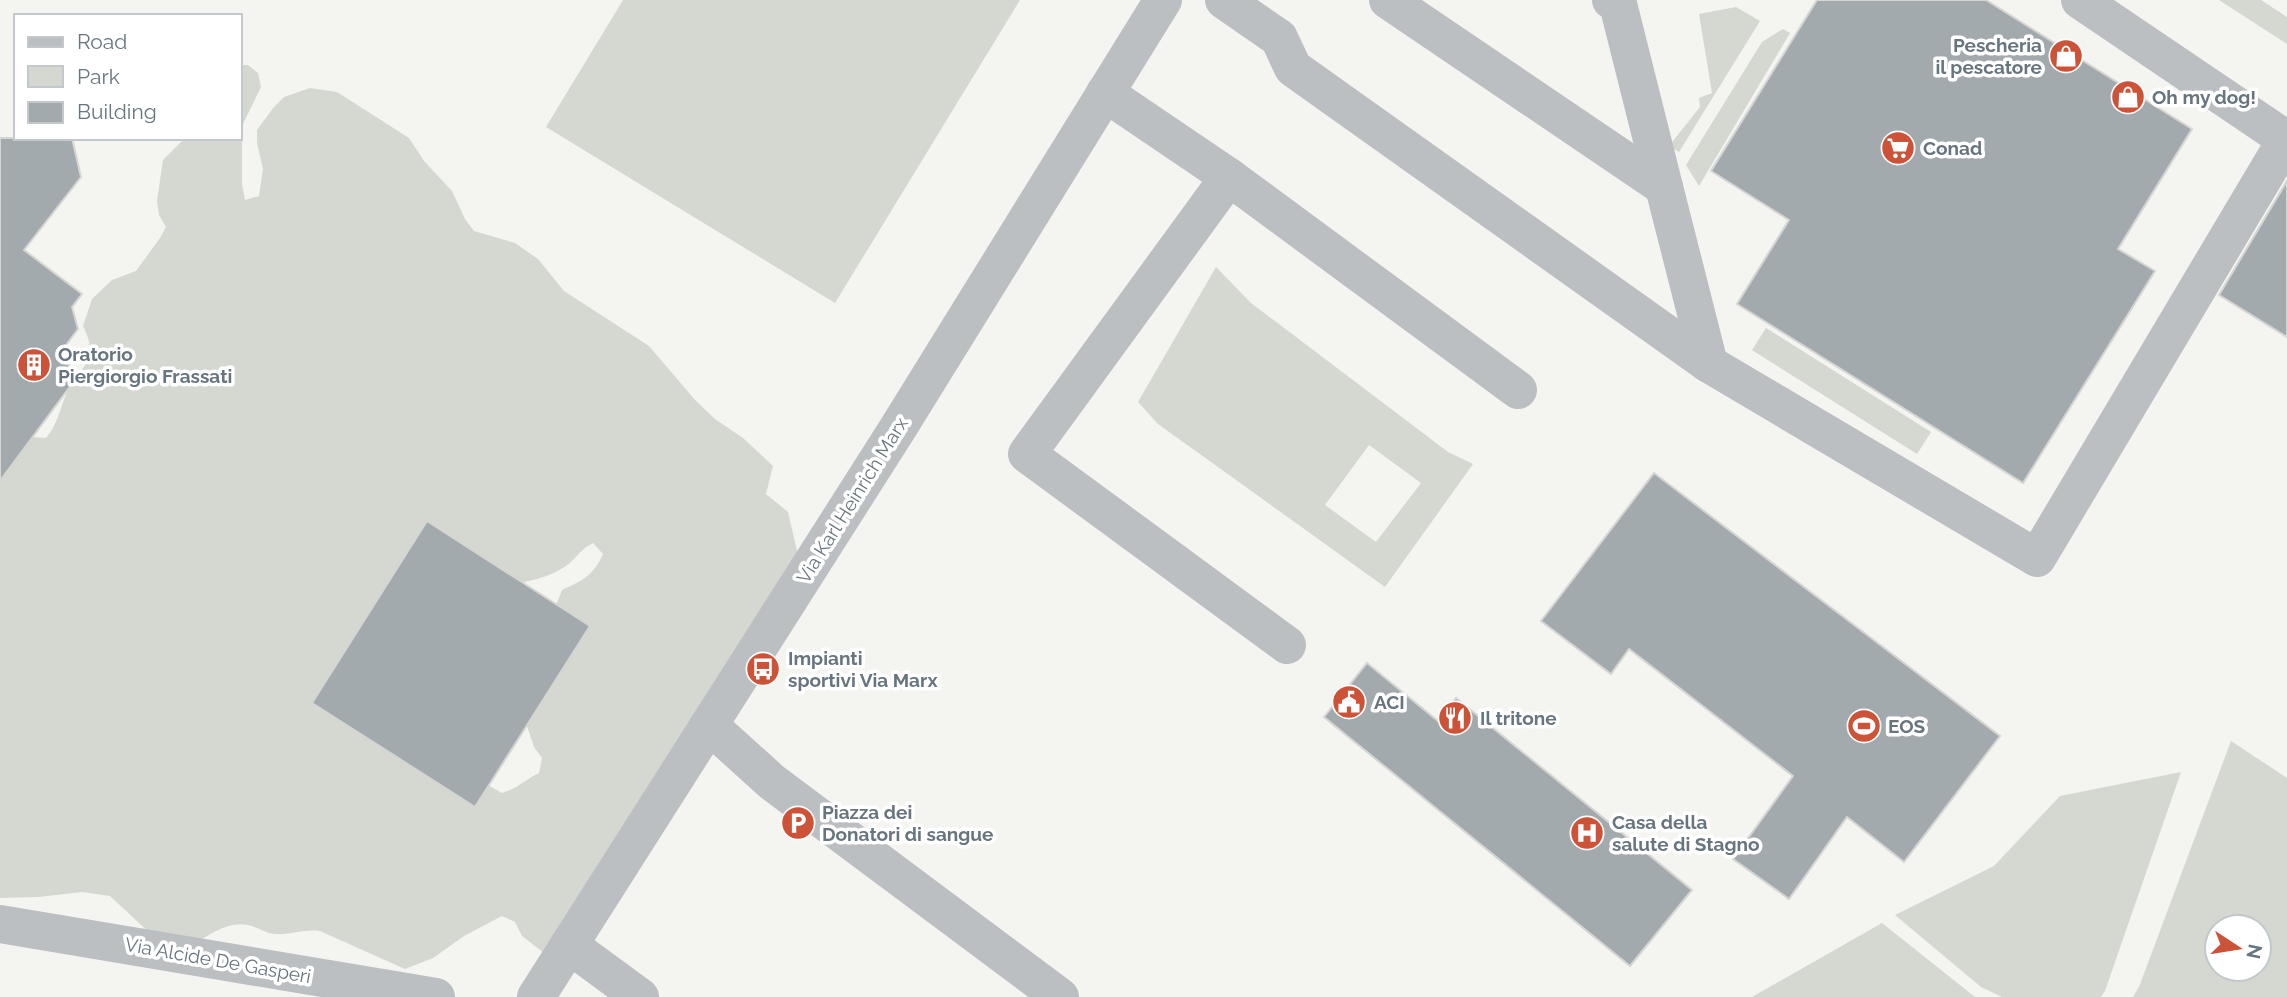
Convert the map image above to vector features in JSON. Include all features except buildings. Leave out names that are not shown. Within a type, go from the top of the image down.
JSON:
[{"type":"street","name":"Via Karl Heinrich Marx","points":[[536,997],[898,428],[1163,0]]},
{"type":"street","points":[[1224,0],[1279,38],[1293,68],[1709,364],[2037,558],[2287,140],[2080,0]]},
{"type":"street","points":[[1388,0],[1664,187]]},
{"type":"street","points":[[1611,0],[1618,4],[1709,364]]},
{"type":"street","points":[[1105,93],[1229,177],[1518,390]]},
{"type":"street","points":[[1229,177],[1027,454],[1287,645]]},
{"type":"street","points":[[709,725],[772,782],[1060,997]]},
{"type":"street","name":"Via Alcide De Gasperi","points":[[0,924],[436,997]]},
{"type":"street","points":[[569,945],[640,997]]},
{"type":"green space","points":[[623,0],[1020,0],[835,303],[546,127]]},
{"type":"green space","points":[[2219,0],[2261,0],[2287,17],[2287,44]]},
{"type":"green space","points":[[1736,7],[1760,21],[1679,152],[1669,146],[1700,107],[1699,98],[1712,93],[1699,14]]},
{"type":"green space","points":[[1783,29],[1790,33],[1699,186],[1686,165],[1762,42]]},
{"type":"green space","points":[[242,65],[248,65],[258,73],[261,87],[242,126]]},
{"type":"green space","points":[[310,88],[337,92],[409,138],[424,161],[452,191],[465,219],[474,231],[515,243],[538,259],[564,291],[649,346],[695,400],[773,466],[766,494],[788,512],[798,555],[544,953],[522,936],[515,922],[502,916],[464,936],[433,958],[405,969],[320,931],[275,934],[241,924],[220,929],[196,943],[153,936],[110,896],[82,892],[0,898],[0,447],[17,436],[46,438],[53,427],[72,382],[90,355],[83,326],[92,299],[112,280],[136,271],[166,227],[159,215],[157,201],[163,160],[183,140],[242,140],[242,184],[245,200],[259,196],[263,169],[257,130],[274,107],[284,97]],"holes":[[[593,543],[603,554],[596,567],[576,584],[562,590],[551,618],[525,720],[534,747],[542,758],[539,773],[502,793],[479,780],[514,583],[537,579],[560,570]]]},
{"type":"green space","points":[[1216,267],[1251,303],[1448,452],[1473,464],[1385,587],[1158,424],[1138,402]],"holes":[[[1369,445],[1421,483],[1376,542],[1325,505]]]},
{"type":"green space","points":[[1766,328],[1931,432],[1917,454],[1752,350]]},
{"type":"green space","points":[[2231,741],[2287,778],[2287,997],[2133,997]]},
{"type":"green space","points":[[2181,772],[2101,997],[2002,997],[1981,987],[1895,915],[1994,866],[2060,796]]},
{"type":"green space","points":[[1882,923],[1975,997],[1752,997]]},
{"type":"place","name":"Pescheria il pescatore","points":[[2066,56]]},
{"type":"place","name":"Oh my dog!","points":[[2128,97]]},
{"type":"place","name":"Conad","points":[[1898,148]]},
{"type":"place","name":"Oratorio Piergiorgio Frassati","points":[[34,365]]},
{"type":"place","name":"Impianti sportivi Via Marx","points":[[763,669]]},
{"type":"place","name":"ACI","points":[[1349,702]]},
{"type":"place","name":"Il tritone","points":[[1455,718]]},
{"type":"place","name":"EOS","points":[[1864,726]]},
{"type":"place","name":"Piazza dei Donatori di sangue","points":[[798,823]]},
{"type":"place","name":"Casa della salute di Stagno","points":[[1587,833]]}]
